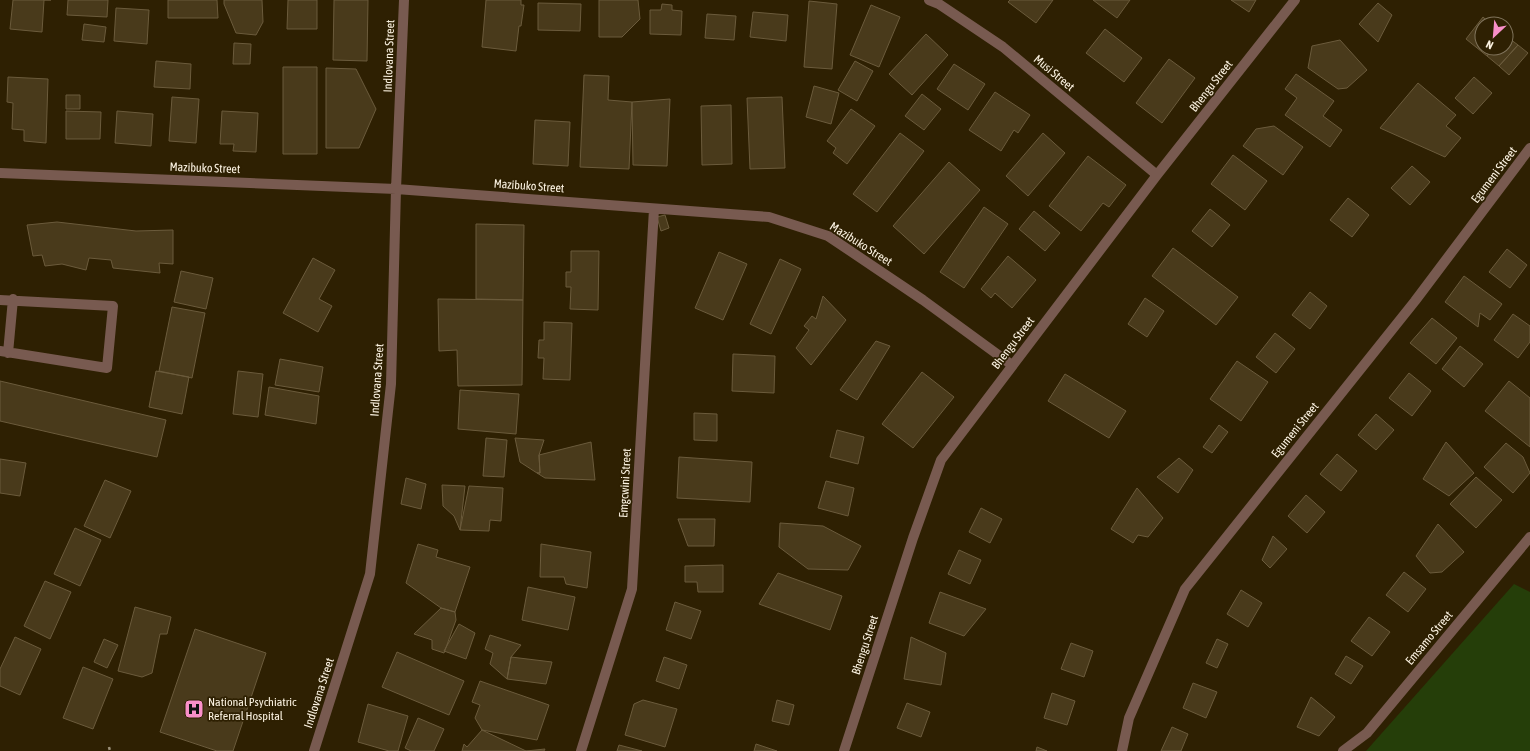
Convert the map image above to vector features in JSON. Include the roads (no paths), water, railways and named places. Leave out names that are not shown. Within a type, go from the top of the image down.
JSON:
[{"type":"street","name":"Indlovana Street","points":[[314,751],[370,574],[391,384],[396,189],[404,0]]},
{"type":"street","name":"Musi Street","points":[[929,0],[939,4],[1003,47],[1157,176]]},
{"type":"street","name":"Bhengu Street","points":[[844,751],[913,538],[941,460],[1012,364],[1295,0]]},
{"type":"street","name":"Egumeni Street","points":[[1122,751],[1129,718],[1185,589],[1415,301],[1530,148]]},
{"type":"street","name":"Mazibuko Street","points":[[0,173],[396,189],[769,217],[828,236],[1012,364]]},
{"type":"street","name":"Emgcwini Street","points":[[581,751],[632,589],[654,209]]},
{"type":"street","points":[[0,300],[13,299],[113,306],[107,368],[4,352],[13,299]]},
{"type":"street","name":"Emsamo Street","points":[[1343,751],[1367,733],[1530,537]]},
{"type":"place","name":"National Psychiatric Referral Hospital","points":[[194,709]]}]
